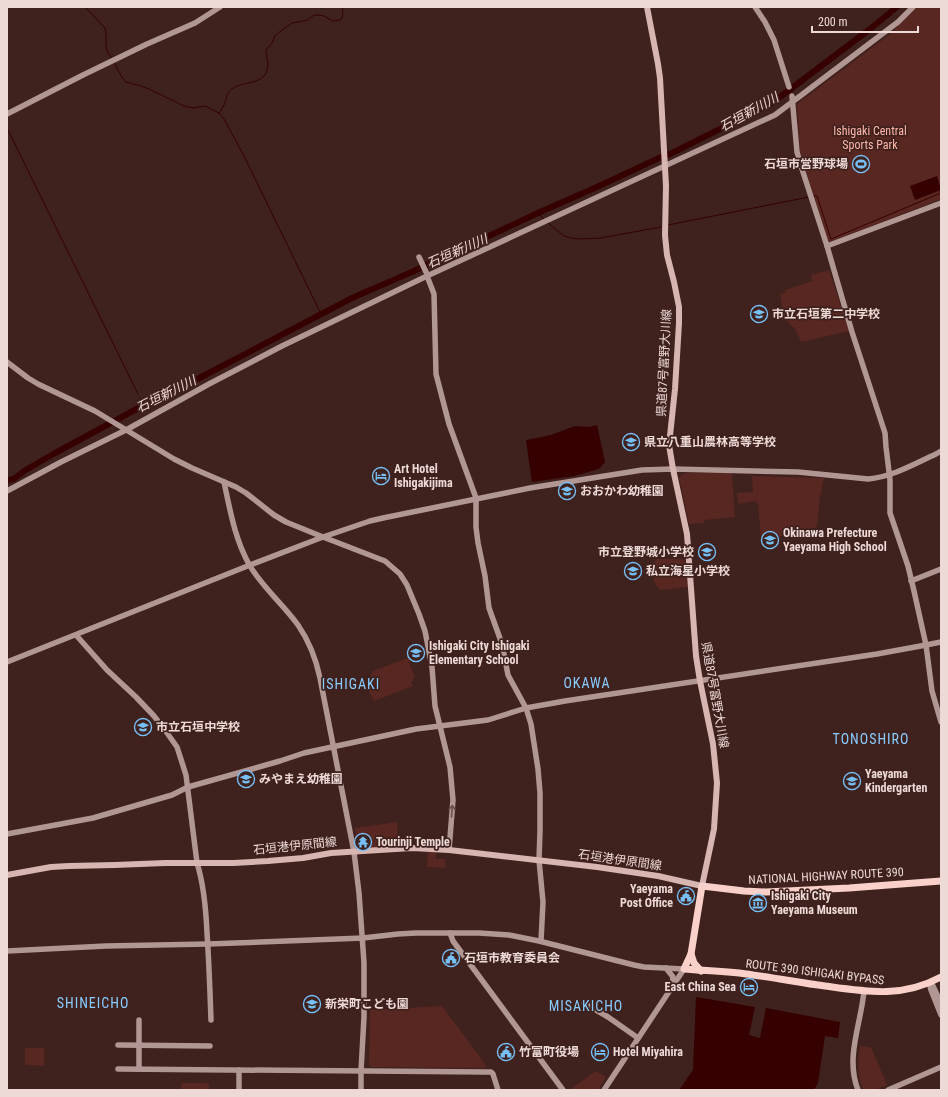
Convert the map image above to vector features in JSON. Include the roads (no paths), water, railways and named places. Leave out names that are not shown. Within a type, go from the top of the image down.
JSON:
[{"type":"highway","name":"NATIONAL HIGHWAY ROUTE 390","points":[[702,886],[766,892],[849,888],[941,881]]},
{"type":"highway","points":[[684,969],[691,954],[702,886]]},
{"type":"highway","points":[[691,954],[694,963],[701,970]]},
{"type":"highway","name":"ROUTE 390 ISHIGAKI BYPASS","points":[[684,969],[742,973],[880,992],[892,992],[913,988],[941,977]]},
{"type":"main road","name":"県道87号富野大川線","points":[[647,7],[660,78],[665,163],[665,241],[678,301],[679,323],[675,389],[669,444],[687,534],[694,639],[700,681],[713,744],[717,783],[714,829],[702,886]]},
{"type":"main road","name":"石垣港伊原間線","points":[[7,875],[57,867],[165,862],[197,863],[268,861],[303,858],[331,853],[412,848],[449,850],[597,867],[674,879],[702,886]]},
{"type":"street","points":[[7,114],[89,72],[195,23],[220,7]]},
{"type":"street","points":[[755,7],[774,40],[789,87]]},
{"type":"street","points":[[7,491],[282,346],[426,274],[665,163],[775,115],[792,99],[898,22],[913,7]]},
{"type":"street","points":[[792,99],[797,152],[811,201],[827,246],[852,332],[885,433],[889,475],[890,513],[912,581],[926,645],[932,691],[941,722]]},
{"type":"street","points":[[827,246],[941,203]]},
{"type":"street","points":[[419,257],[434,294],[436,374],[449,424],[476,498],[477,532],[489,608],[505,655],[508,675],[526,708],[531,724],[538,769],[540,813],[539,860],[543,902],[541,941]]},
{"type":"street","points":[[7,362],[44,388],[90,408],[174,459],[246,492],[274,515],[286,522],[385,561],[396,569],[403,579],[419,614],[425,631],[432,667],[435,706],[450,764],[454,800],[449,850]]},
{"type":"street","points":[[7,662],[323,537],[370,522],[476,498],[642,470],[673,469],[798,472],[868,479],[889,475],[941,451]]},
{"type":"street","points":[[224,482],[241,547],[250,565],[265,587],[297,624],[310,647],[320,678],[354,852],[359,893],[363,938],[364,1007],[361,1090]]},
{"type":"street","points":[[912,581],[941,569]]},
{"type":"street","points":[[76,635],[107,670],[149,711],[175,743],[184,766],[197,863],[203,890],[208,944],[210,1020]]},
{"type":"street","points":[[7,834],[93,818],[172,795],[188,787],[304,753],[416,729],[488,720],[526,708],[565,701],[941,642]]},
{"type":"street","points":[[450,933],[457,947],[563,1090]]},
{"type":"street","points":[[7,951],[99,946],[208,944],[363,938],[398,934],[479,933],[509,935],[541,941],[634,965],[684,969]]},
{"type":"street","points":[[666,968],[673,977],[672,987]]},
{"type":"street","points":[[604,1090],[684,969]]},
{"type":"street","points":[[931,982],[941,1003]]},
{"type":"street","points":[[931,982],[936,985],[941,996]]},
{"type":"street","points":[[931,982],[931,990],[941,1015]]},
{"type":"street","points":[[858,1090],[854,1078],[852,1060],[864,991]]},
{"type":"street","points":[[584,1003],[608,1017],[638,1038]]},
{"type":"street","points":[[139,1020],[139,1069]]},
{"type":"street","points":[[118,1045],[210,1046]]},
{"type":"street","points":[[888,1090],[941,1068]]},
{"type":"street","points":[[118,1069],[491,1072],[498,1090]]},
{"type":"street","points":[[239,1070],[239,1090]]},
{"type":"waterway","points":[[85,7],[105,28],[107,51],[112,59]]},
{"type":"waterway","points":[[219,113],[232,89],[237,86],[254,82],[264,76],[267,72],[268,65],[266,50],[278,33],[292,23],[308,20],[314,15],[324,16],[333,21],[340,20],[343,15],[342,7]]},
{"type":"waterway","name":"石垣新川川","points":[[7,480],[14,479],[24,471],[57,452],[144,405],[188,384],[352,298],[670,154],[772,103],[897,7]]},
{"type":"waterway","points":[[114,63],[126,82],[149,89],[184,106],[193,108],[205,106],[219,113],[224,119],[243,154],[321,314]]},
{"type":"waterway","points":[[7,128],[138,394]]},
{"type":"waterway","points":[[814,196],[817,196],[831,239],[941,193]]},
{"type":"waterway","points":[[668,225],[809,197]]},
{"type":"waterway","name":"石垣新川川","points":[[538,213],[544,219]]},
{"type":"waterway","points":[[548,223],[564,236],[581,239],[601,238],[661,227]]},
{"type":"waterway","points":[[140,398],[144,405]]},
{"type":"place","name":"石垣市営野球場","points":[[861,164]]},
{"type":"place","name":"市立石垣第二中学校","points":[[759,314]]},
{"type":"place","name":"県立八重山農林高等学校","points":[[631,442]]},
{"type":"place","name":"Art Hotel Ishigakijima","points":[[381,476]]},
{"type":"place","name":"おおかわ幼稚園","points":[[567,491]]},
{"type":"place","name":"Okinawa Prefecture Yaeyama High School","points":[[770,540]]},
{"type":"place","name":"市立登野城小学校","points":[[707,552]]},
{"type":"place","name":"私立海星小学校","points":[[633,571]]},
{"type":"place","name":"Ishigaki City Ishigaki Elementary School","points":[[416,653]]},
{"type":"place","name":"市立石垣中学校","points":[[143,727]]},
{"type":"place","name":"みやまえ幼稚園","points":[[246,779]]},
{"type":"place","name":"Yaeyama Kindergarten","points":[[852,781]]},
{"type":"place","name":"Tourinji Temple","points":[[363,842]]},
{"type":"place","name":"Yaeyama Post Office","points":[[686,896]]},
{"type":"place","name":"Ishigaki City Yaeyama Museum","points":[[758,903]]},
{"type":"place","name":"石垣市教育委員会","points":[[451,958]]},
{"type":"place","name":"East China Sea","points":[[749,987]]},
{"type":"place","name":"新栄町こども園","points":[[312,1004]]},
{"type":"place","name":"竹富町役場","points":[[506,1052]]},
{"type":"place","name":"Hotel Miyahira","points":[[600,1052]]},
{"type":"district","name":"OKAWA","points":[[587,683]]},
{"type":"district","name":"ISHIGAKI","points":[[351,684]]},
{"type":"district","name":"TONOSHIRO","points":[[871,739]]},
{"type":"district","name":"SHINEICHO","points":[[93,1003]]},
{"type":"district","name":"MISAKICHO","points":[[586,1006]]},
{"type":"park label","name":"Ishigaki Central Sports Park","points":[[870,138]]}]
